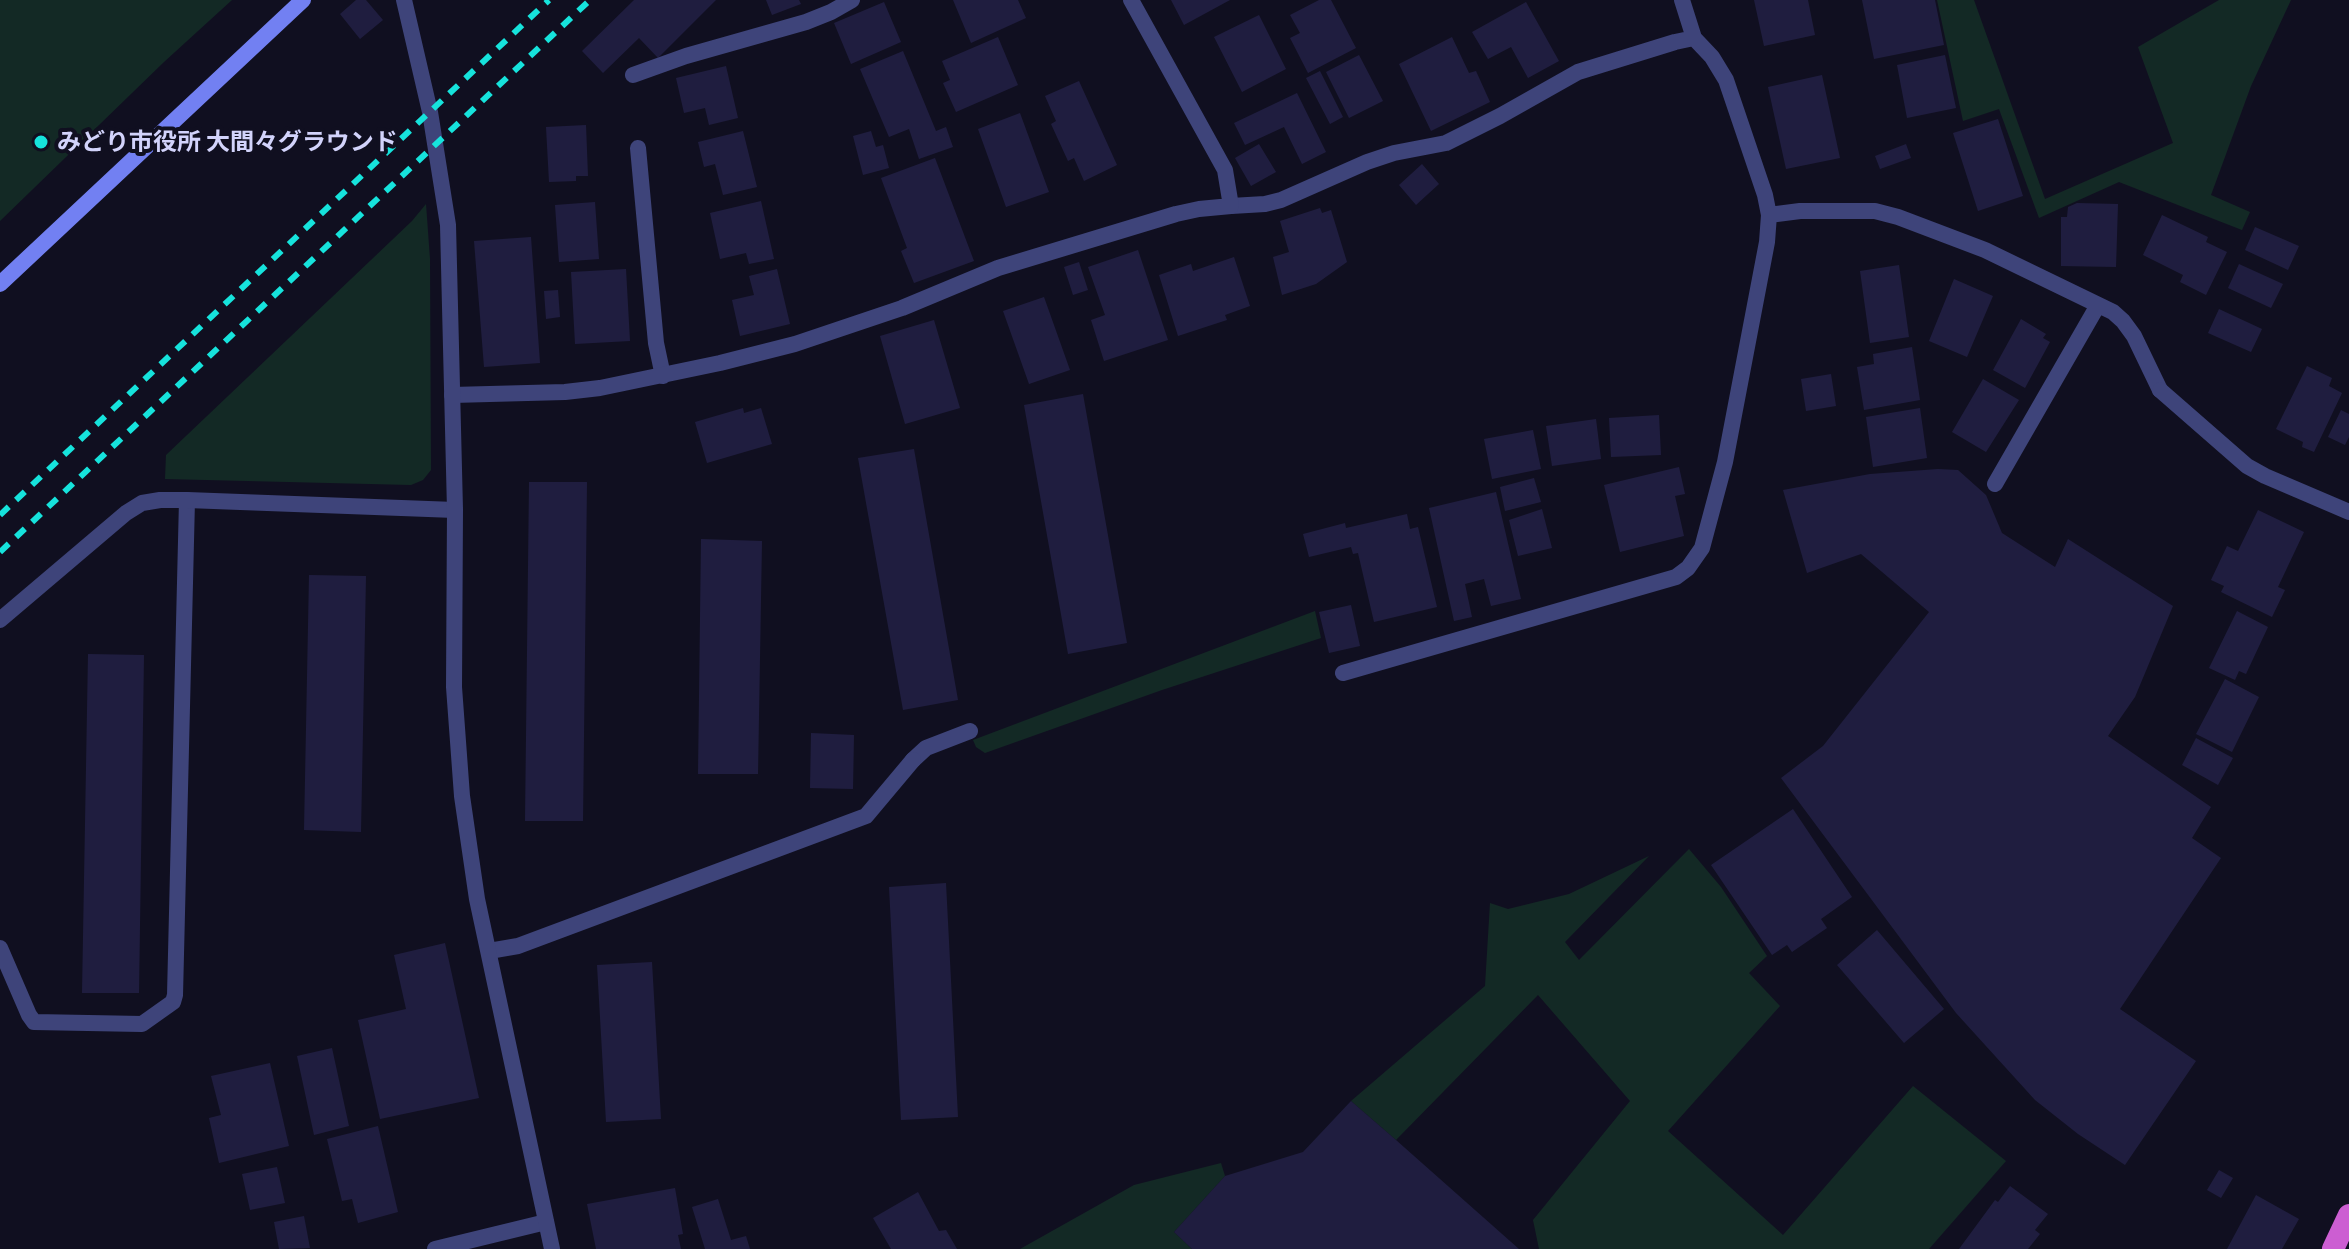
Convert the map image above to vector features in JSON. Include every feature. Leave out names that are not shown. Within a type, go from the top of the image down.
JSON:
[{"type":"highway","points":[[2333,1249],[2349,1215]]},
{"type":"main road","points":[[0,284],[303,0]]},
{"type":"street","points":[[404,0],[430,112],[446,201],[455,510],[454,687],[462,796],[477,899],[552,1249]]},
{"type":"street","points":[[633,75],[686,56],[806,22],[852,0]]},
{"type":"street","points":[[1131,0],[1225,170],[1231,206]]},
{"type":"street","points":[[1343,673],[1676,577],[1688,568],[1702,548],[1725,462],[1767,242],[1769,215],[1726,80],[1712,57],[1694,38],[1682,0]]},
{"type":"street","points":[[452,395],[600,388],[795,344],[902,308],[998,268],[1176,214],[1281,200],[1380,157],[1446,143],[1578,72],[1694,38]]},
{"type":"street","points":[[638,148],[656,343],[663,376]]},
{"type":"street","points":[[1769,215],[1850,210],[1875,211],[1898,217],[1985,250],[2113,312],[2134,336],[2160,390],[2247,466],[2349,512]]},
{"type":"street","points":[[1995,484],[2098,305]]},
{"type":"street","points":[[0,620],[126,513],[142,503],[187,500],[455,510]]},
{"type":"street","points":[[0,948],[34,1022],[142,1024],[173,1002],[187,500]]},
{"type":"street","points":[[489,951],[518,946],[866,816],[926,748],[970,731]]},
{"type":"street","points":[[435,1249],[546,1222]]},
{"type":"green space","name":"みどり市役所 大間々グラウンド","points":[[0,0],[232,0],[0,221]]},
{"type":"green space","points":[[1937,0],[1974,0],[2045,199],[2173,143],[2138,47],[2219,0],[2291,0],[2251,86],[2211,195],[2250,212],[2242,230],[2119,182],[2039,218],[1999,109],[1963,121]]},
{"type":"green space","points":[[426,204],[430,259],[431,470],[423,480],[411,485],[165,479],[166,455],[412,221]]},
{"type":"green space","points":[[1315,611],[1321,638],[985,753],[976,747],[973,740]]},
{"type":"green space","points":[[1689,849],[1721,887],[1767,956],[1749,973],[1780,1006],[1668,1131],[1783,1235],[1913,1086],[2006,1161],[1929,1249],[1539,1249],[1533,1220],[1630,1101],[1538,995],[1396,1140],[1351,1101],[1485,986],[1490,903],[1508,909],[1569,894],[1649,856],[1565,942],[1579,960]]},
{"type":"green space","points":[[1221,1163],[1225,1176],[1174,1232],[1192,1249],[1020,1249],[1134,1185]]},
{"type":"building","points":[[356,0],[366,0],[383,20],[360,39],[340,14]]},
{"type":"building","points":[[634,0],[716,0],[658,58],[639,38],[603,73],[582,51]]},
{"type":"building","points":[[766,0],[799,0],[801,4],[772,15]]},
{"type":"building","points":[[953,0],[1018,0],[1026,18],[971,43]]},
{"type":"building","points":[[1171,0],[1230,0],[1184,25]]},
{"type":"building","points":[[1319,0],[1331,0],[1356,48],[1308,73],[1290,38],[1300,33],[1290,15]]},
{"type":"building","points":[[1754,0],[1808,0],[1815,35],[1764,46]]},
{"type":"building","points":[[1862,0],[1935,0],[1944,45],[1874,59]]},
{"type":"building","points":[[884,2],[901,42],[851,64],[834,23]]},
{"type":"building","points":[[1526,2],[1559,61],[1528,78],[1511,47],[1488,59],[1472,32]]},
{"type":"building","points":[[1259,15],[1286,69],[1242,92],[1214,37]]},
{"type":"building","points":[[998,37],[1018,85],[956,112],[943,83],[950,80],[942,61]]},
{"type":"building","points":[[1452,37],[1469,73],[1476,71],[1490,102],[1431,131],[1399,64]]},
{"type":"building","points":[[903,51],[936,131],[946,127],[953,147],[919,159],[909,129],[889,137],[860,69]]},
{"type":"building","points":[[1359,55],[1383,101],[1349,118],[1326,72]]},
{"type":"building","points":[[1945,55],[1956,108],[1907,118],[1897,65]]},
{"type":"building","points":[[726,66],[738,118],[709,125],[705,108],[684,113],[676,78]]},
{"type":"building","points":[[1320,71],[1343,117],[1330,124],[1306,78]]},
{"type":"building","points":[[1822,75],[1840,158],[1786,169],[1768,87]]},
{"type":"building","points":[[1079,81],[1117,165],[1084,181],[1074,158],[1068,161],[1051,124],[1056,121],[1045,96]]},
{"type":"building","points":[[1297,93],[1326,152],[1302,164],[1284,127],[1245,145],[1234,123]]},
{"type":"building","points":[[1020,113],[1049,192],[1006,207],[978,129]]},
{"type":"building","points":[[1998,119],[2023,196],[1978,211],[1953,133]]},
{"type":"building","points":[[586,125],[588,176],[576,176],[576,181],[549,182],[546,127]]},
{"type":"building","points":[[743,131],[757,187],[723,195],[715,164],[704,167],[698,142]]},
{"type":"building","points":[[871,131],[876,147],[883,145],[889,168],[863,175],[853,136]]},
{"type":"building","points":[[1259,144],[1276,172],[1251,186],[1235,158]]},
{"type":"building","points":[[1906,144],[1911,158],[1880,169],[1875,156]]},
{"type":"building","points":[[935,158],[974,261],[914,283],[901,251],[907,248],[881,178]]},
{"type":"building","points":[[1422,164],[1439,184],[1416,205],[1399,185]]},
{"type":"building","points":[[761,201],[774,259],[749,264],[746,253],[720,259],[710,213]]},
{"type":"building","points":[[595,202],[599,259],[559,262],[555,205]]},
{"type":"building","points":[[2077,203],[2118,204],[2116,267],[2061,266],[2061,217],[2067,217],[2068,207]]},
{"type":"building","points":[[1320,208],[1322,213],[1331,210],[1347,262],[1316,284],[1282,295],[1273,257],[1289,252],[1280,221]]},
{"type":"building","points":[[2162,215],[2208,237],[2206,242],[2227,252],[2206,295],[2180,282],[2183,275],[2143,255]]},
{"type":"building","points":[[2255,227],[2299,246],[2288,270],[2245,250]]},
{"type":"building","points":[[531,237],[540,363],[484,367],[474,241]]},
{"type":"building","points":[[1138,250],[1168,340],[1104,361],[1091,320],[1105,315],[1088,267]]},
{"type":"building","points":[[1234,257],[1250,306],[1225,315],[1227,320],[1178,336],[1159,275],[1191,264],[1193,271]]},
{"type":"building","points":[[1079,262],[1088,290],[1073,295],[1064,267]]},
{"type":"building","points":[[2239,264],[2283,284],[2271,308],[2228,288]]},
{"type":"building","points":[[1899,265],[1909,337],[1870,343],[1860,271]]},
{"type":"building","points":[[626,269],[630,341],[575,344],[571,272]]},
{"type":"building","points":[[777,269],[790,324],[740,336],[732,300],[754,295],[749,276]]},
{"type":"building","points":[[1954,279],[1993,296],[1967,357],[1929,341]]},
{"type":"building","points":[[558,290],[560,317],[546,319],[544,291]]},
{"type":"building","points":[[1044,297],[1070,370],[1029,384],[1003,311]]},
{"type":"building","points":[[2219,309],[2262,329],[2251,352],[2208,333]]},
{"type":"building","points":[[2021,319],[2046,334],[2043,338],[2050,342],[2025,388],[1993,370]]},
{"type":"building","points":[[934,320],[960,408],[905,424],[880,336]]},
{"type":"building","points":[[1912,347],[1920,400],[1864,410],[1857,367],[1874,364],[1873,354]]},
{"type":"building","points":[[2307,366],[2332,378],[2329,386],[2342,393],[2314,452],[2302,447],[2303,442],[2276,429]]},
{"type":"building","points":[[1831,374],[1836,406],[1806,411],[1801,379]]},
{"type":"building","points":[[1983,379],[2019,400],[1986,452],[1952,432]]},
{"type":"building","points":[[1083,394],[1127,643],[1068,654],[1024,405]]},
{"type":"building","points":[[743,408],[744,413],[761,408],[772,444],[707,463],[695,422]]},
{"type":"building","points":[[1920,408],[1927,458],[1873,467],[1866,417]]},
{"type":"building","points":[[2341,410],[2349,414],[2349,437],[2345,445],[2328,437]]},
{"type":"building","points":[[1659,415],[1661,455],[1611,457],[1609,418]]},
{"type":"building","points":[[1596,419],[1601,459],[1552,466],[1546,426]]},
{"type":"building","points":[[1533,430],[1541,469],[1492,479],[1484,439]]},
{"type":"building","points":[[914,449],[958,700],[903,710],[858,458]]},
{"type":"building","points":[[1679,467],[1685,494],[1675,496],[1684,536],[1620,552],[1604,485]]},
{"type":"building","points":[[1958,470],[1986,495],[2002,533],[2055,567],[2068,539],[2173,606],[2135,697],[2108,736],[2211,807],[2192,838],[2221,858],[2120,1009],[2196,1061],[2125,1165],[2035,1100],[1956,1013],[1781,778],[1823,746],[1929,612],[1861,554],[1807,573],[1783,490],[1870,474]]},
{"type":"building","points":[[1534,478],[1541,502],[1505,511],[1500,487]]},
{"type":"building","points":[[529,482],[587,482],[583,821],[525,821]]},
{"type":"building","points":[[1496,492],[1521,599],[1491,606],[1484,579],[1465,584],[1472,617],[1454,621],[1429,508]]},
{"type":"building","points":[[1542,509],[1552,548],[1518,556],[1509,520]]},
{"type":"building","points":[[2258,510],[2304,532],[2278,587],[2285,590],[2272,617],[2221,592],[2224,586],[2211,580],[2227,546],[2238,551]]},
{"type":"building","points":[[1407,514],[1410,529],[1418,527],[1437,607],[1374,622],[1358,553],[1353,554],[1351,547],[1309,557],[1303,534],[1345,523],[1346,528]]},
{"type":"building","points":[[701,539],[762,541],[758,774],[698,774]]},
{"type":"building","points":[[309,575],[366,576],[361,832],[304,830]]},
{"type":"building","points":[[1351,605],[1360,646],[1329,653],[1319,612]]},
{"type":"building","points":[[2237,611],[2268,627],[2246,674],[2239,671],[2235,680],[2209,668]]},
{"type":"building","points":[[88,654],[144,655],[139,993],[82,993]]},
{"type":"building","points":[[2225,679],[2259,697],[2232,752],[2196,734]]},
{"type":"building","points":[[811,733],[854,735],[853,789],[810,788]]},
{"type":"building","points":[[2196,738],[2233,758],[2218,785],[2182,765]]},
{"type":"building","points":[[1793,809],[1852,897],[1821,919],[1827,928],[1792,952],[1787,945],[1772,955],[1711,865]]},
{"type":"building","points":[[946,883],[958,1117],[901,1120],[889,887]]},
{"type":"building","points":[[1877,930],[1944,1009],[1904,1043],[1837,965]]},
{"type":"building","points":[[445,943],[479,1098],[380,1119],[358,1020],[406,1009],[394,955]]},
{"type":"building","points":[[652,962],[661,1119],[606,1122],[597,965]]},
{"type":"building","points":[[332,1048],[349,1126],[314,1135],[297,1056]]},
{"type":"building","points":[[270,1063],[289,1146],[219,1163],[209,1118],[221,1115],[211,1076]]},
{"type":"building","points":[[1351,1101],[1519,1249],[1192,1249],[1174,1232],[1225,1176],[1303,1152]]},
{"type":"building","points":[[378,1126],[398,1212],[358,1223],[352,1199],[342,1201],[327,1139]]},
{"type":"building","points":[[277,1167],[285,1203],[250,1210],[242,1174]]},
{"type":"building","points":[[2219,1170],[2233,1178],[2221,1198],[2207,1190]]},
{"type":"building","points":[[2010,1186],[2048,1214],[2035,1230],[2040,1234],[2028,1249],[1959,1249],[1995,1200],[1998,1202]]},
{"type":"building","points":[[675,1188],[683,1234],[678,1235],[681,1249],[596,1249],[587,1204]]},
{"type":"building","points":[[918,1192],[939,1231],[946,1230],[957,1249],[891,1249],[873,1218]]},
{"type":"building","points":[[2256,1195],[2299,1219],[2282,1249],[2227,1249]]},
{"type":"building","points":[[718,1199],[731,1240],[746,1236],[750,1249],[705,1249],[692,1207]]},
{"type":"building","points":[[304,1216],[310,1248],[279,1249],[274,1222]]},
{"type":"railway","points":[[0,515],[549,0]]},
{"type":"railway","points":[[0,552],[590,0]]},
{"type":"place","name":"みどり市役所 大間々グラウンド","points":[[41,142]]}]
